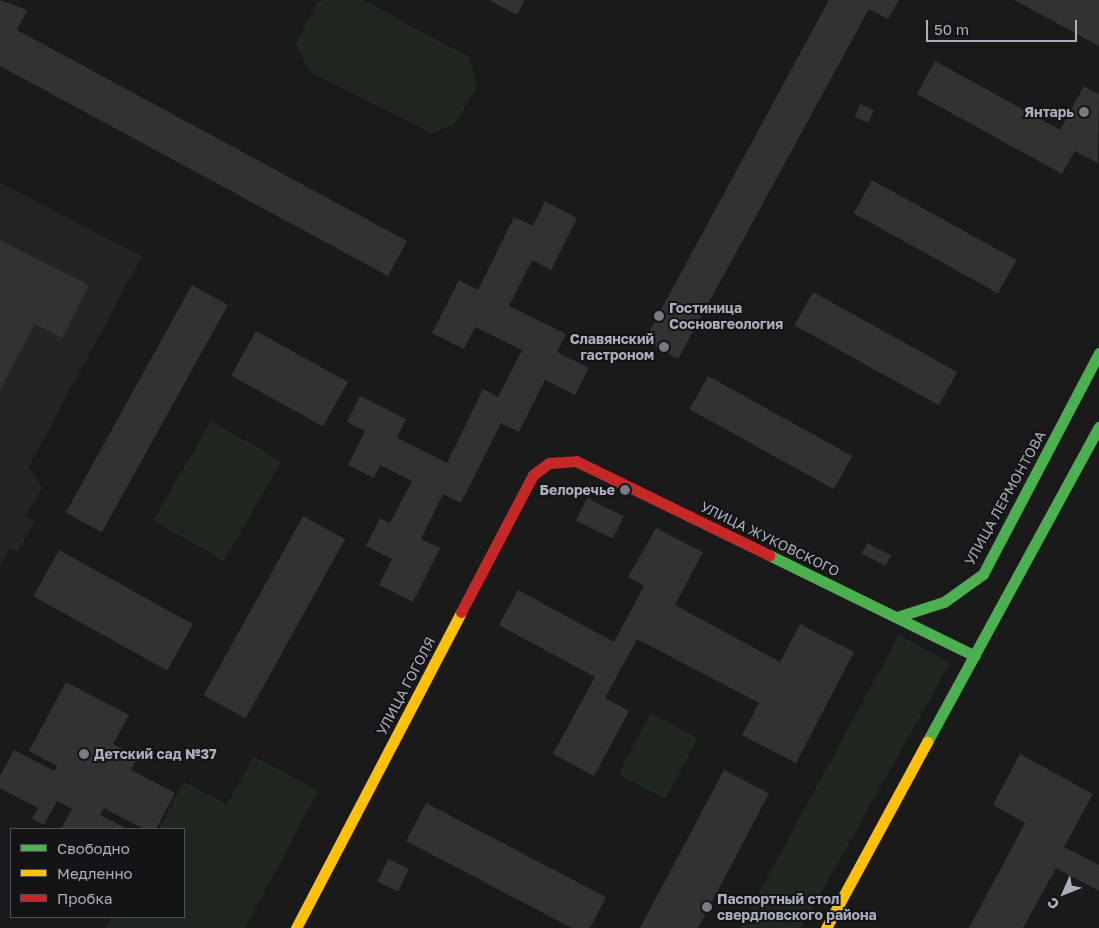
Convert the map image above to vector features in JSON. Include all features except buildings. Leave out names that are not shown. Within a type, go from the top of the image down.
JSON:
[{"type":"main road","name":"УЛИЦА ЛЕРМОНТОВА","points":[[898,617],[944,602],[983,574],[1099,353]]},
{"type":"main road","points":[[826,928],[1099,427]]},
{"type":"main road","name":"УЛИЦА ЖУКОВСКОГО","points":[[549,463],[576,461],[975,656]]},
{"type":"main road","name":"УЛИЦА ГОГОЛЯ","points":[[296,928],[533,476],[549,463]]},
{"type":"main road","points":[[983,574],[1013,587]]},
{"type":"shaded area","points":[[323,0],[363,0],[469,57],[477,86],[454,125],[432,133],[309,71],[296,44],[317,3]]},
{"type":"shaded area","points":[[0,183],[142,256],[29,466],[42,488],[26,516],[35,521],[17,552],[9,548],[0,566]]},
{"type":"shaded area","points":[[211,421],[281,461],[224,561],[154,521]]},
{"type":"shaded area","points":[[899,635],[950,663],[801,928],[740,928]]},
{"type":"shaded area","points":[[651,713],[698,738],[665,799],[619,774]]},
{"type":"shaded area","points":[[253,756],[318,791],[245,928],[106,928],[111,918],[185,918],[185,828],[160,828],[184,782],[227,805]]},
{"type":"traffic: fast","points":[[897,617],[944,602],[983,574],[1099,353]]},
{"type":"traffic: fast","points":[[927,742],[1099,427]]},
{"type":"traffic: fast","points":[[769,555],[975,656]]},
{"type":"traffic: slow","points":[[296,928],[461,612]]},
{"type":"traffic: slow","points":[[826,928],[927,742]]},
{"type":"traffic: jam","points":[[461,612],[533,475],[549,463],[576,461],[769,555]]},
{"type":"place","name":"Янтарь","points":[[1084,112]]},
{"type":"place","name":"Гостиница Сосновгеология","points":[[659,316]]},
{"type":"place","name":"Славянский гастроном","points":[[664,347]]},
{"type":"place","name":"Белоречье","points":[[625,490]]},
{"type":"place","name":"Детский сад №37","points":[[84,754]]},
{"type":"place","name":"Паспортный стол свердловского района","points":[[707,907]]}]
